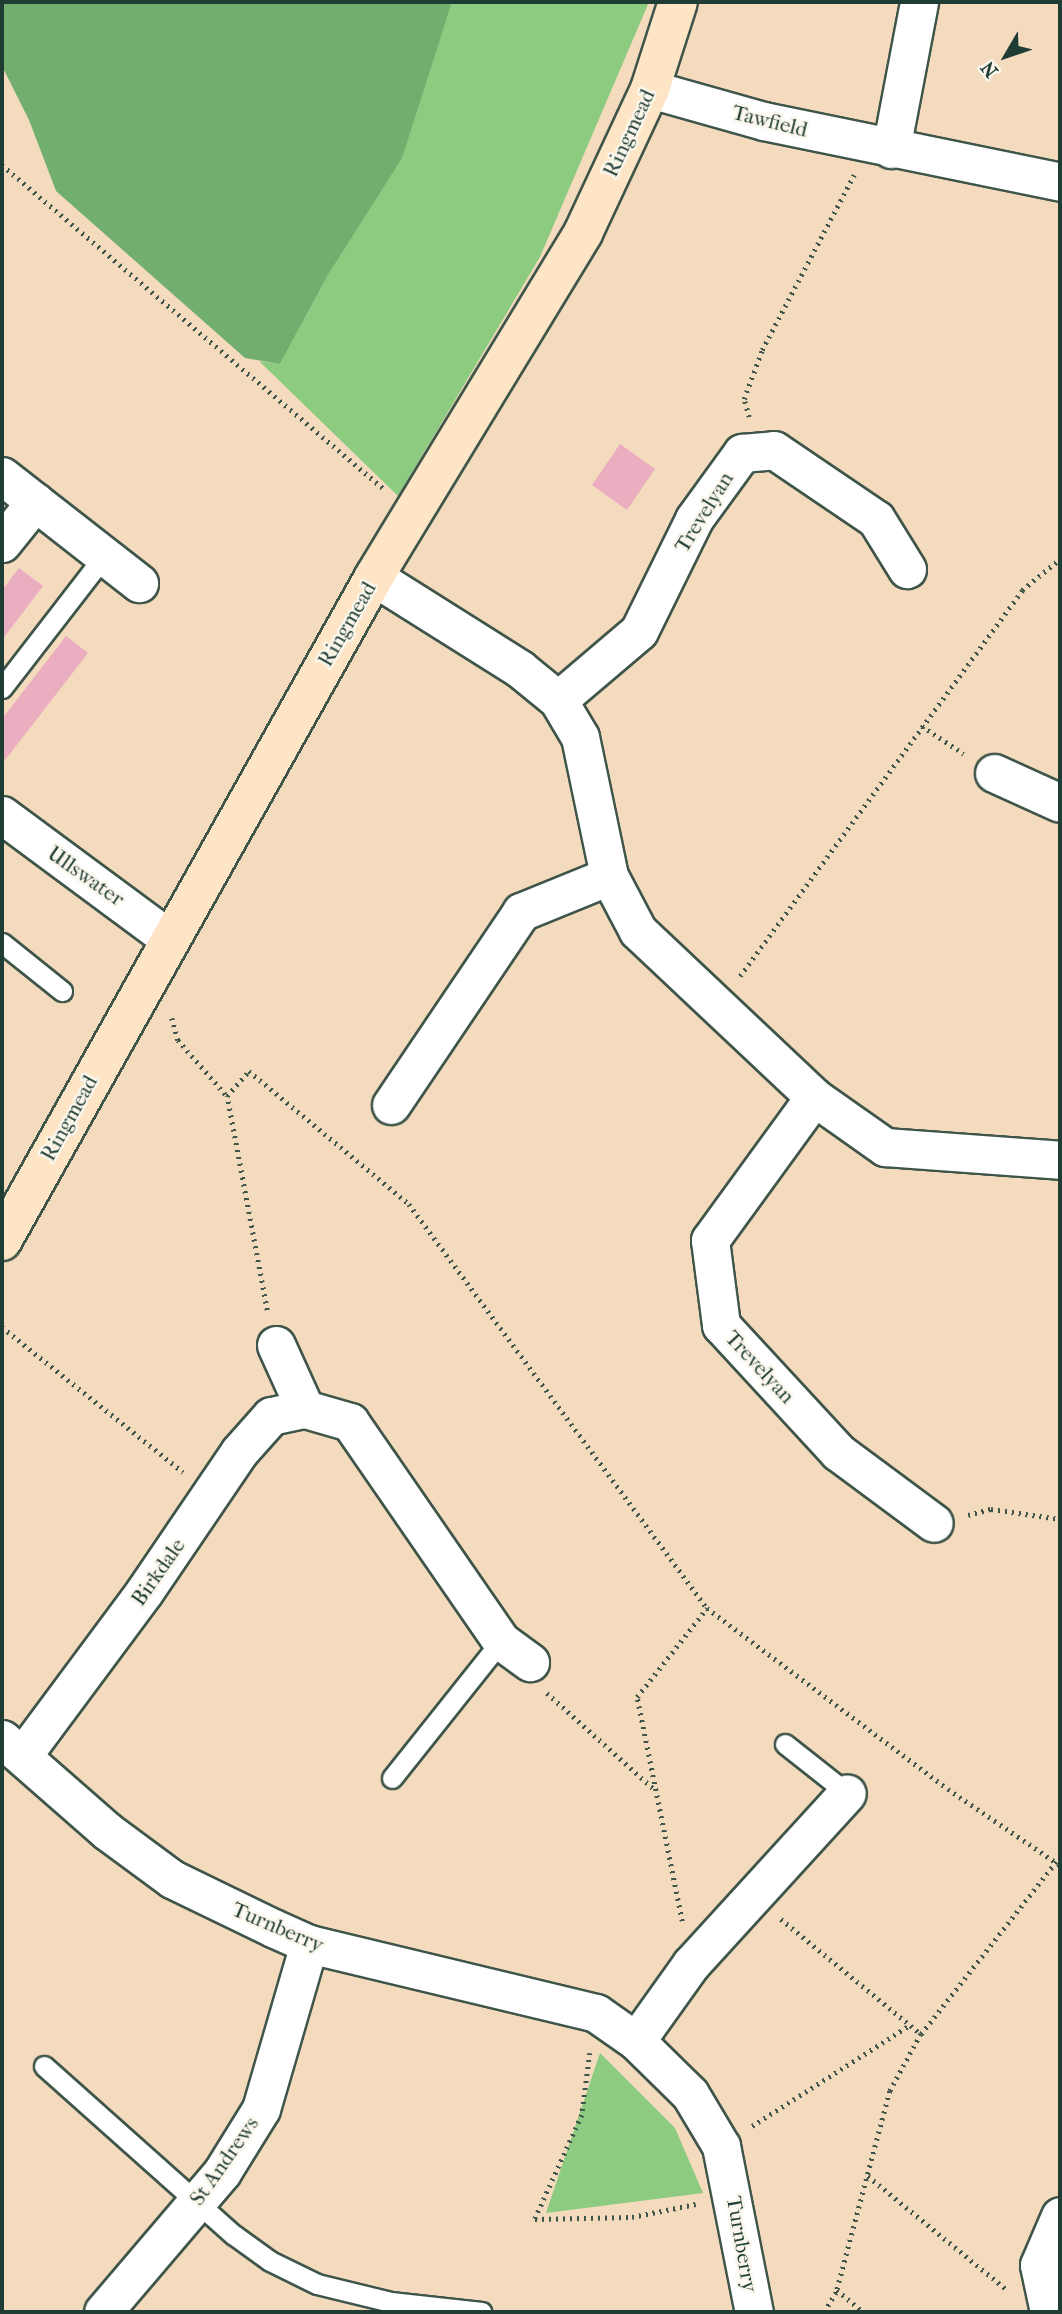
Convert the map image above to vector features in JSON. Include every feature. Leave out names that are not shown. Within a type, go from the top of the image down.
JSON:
[{"type":"street","name":"Ringmead","points":[[2,1241],[168,938],[374,577],[583,233],[650,89],[678,2]]},
{"type":"street","points":[[878,146],[919,2]]},
{"type":"street","name":"Tawfield","points":[[650,89],[878,146],[1060,182]]},
{"type":"street","points":[[757,452],[774,450],[876,519],[906,569]]},
{"type":"street","name":"Trevelyan","points":[[558,700],[639,631],[694,519],[742,453],[757,452]]},
{"type":"street","points":[[2,476],[139,583]]},
{"type":"street","points":[[2,543],[35,502]]},
{"type":"street","points":[[374,577],[520,669],[558,700],[580,737],[610,876],[638,931],[814,1097],[885,1147],[1060,1160]]},
{"type":"street","points":[[994,773],[1060,803]]},
{"type":"street","name":"Ullswater","points":[[2,815],[168,938]]},
{"type":"street","points":[[391,1105],[521,912],[610,876]]},
{"type":"street","name":"Trevelyan","points":[[814,1097],[710,1240],[721,1325],[838,1452],[934,1523]]},
{"type":"street","points":[[276,1345],[305,1409]]},
{"type":"street","name":"Birkdale","points":[[13,1747],[271,1416],[305,1409],[350,1422],[516,1651]]},
{"type":"street","name":"Turnberry","points":[[13,1747],[107,1831],[172,1878],[309,1944],[596,2013],[636,2041],[690,2094],[721,2146],[734,2196],[754,2312]]},
{"type":"street","points":[[636,2041],[691,1964],[847,1793]]},
{"type":"street","name":"St Andrews","points":[[103,2312],[222,2172],[261,2109],[309,1944]]},
{"type":"street","points":[[1053,2308],[1040,2265],[1060,2216]]},
{"type":"lane","points":[[2,688],[104,556]]},
{"type":"lane","points":[[2,943],[62,991]]},
{"type":"lane","points":[[392,1778],[516,1651]]},
{"type":"lane","points":[[785,1744],[847,1793]]},
{"type":"lane","points":[[44,2066],[270,2261],[317,2284],[391,2302],[481,2312]]},
{"type":"path","points":[[757,452],[744,399],[762,350],[858,168],[878,146]]},
{"type":"path","points":[[2,165],[390,494]]},
{"type":"path","points":[[718,1005],[1022,590],[1060,559]]},
{"type":"path","points":[[922,726],[994,773]]},
{"type":"path","points":[[170,1012],[178,1040],[227,1096],[256,1265],[276,1345]]},
{"type":"path","points":[[227,1096],[249,1071],[409,1204],[708,1608],[948,1788],[1058,1864],[921,2034],[890,2091],[837,2290],[824,2312]]},
{"type":"path","points":[[2,1327],[211,1494]]},
{"type":"path","points":[[934,1523],[991,1509],[1060,1519]]},
{"type":"path","points":[[691,1964],[637,1697],[708,1608]]},
{"type":"path","points":[[516,1651],[548,1695],[656,1790]]},
{"type":"path","points":[[753,1897],[921,2034]]},
{"type":"path","points":[[596,2013],[582,2116],[535,2219],[632,2217],[734,2196]]},
{"type":"path","points":[[721,2146],[910,2025]]},
{"type":"path","points":[[868,2176],[1012,2293]]},
{"type":"path","points":[[837,2290],[863,2312]]},
{"type":"green space","points":[[2,2],[452,2],[402,158],[328,275],[280,364],[245,358],[56,191],[29,120],[2,66]]},
{"type":"green space","points":[[452,2],[649,2],[540,257],[398,496],[259,361],[280,364],[328,275],[401,158]]},
{"type":"green space","points":[[600,2053],[675,2128],[703,2193],[546,2213]]},
{"type":"building","points":[[620,444],[655,469],[627,510],[592,485]]},
{"type":"building","points":[[19,568],[43,586],[2,640],[2,590]]},
{"type":"building","points":[[66,636],[88,653],[2,764],[2,719]]}]
